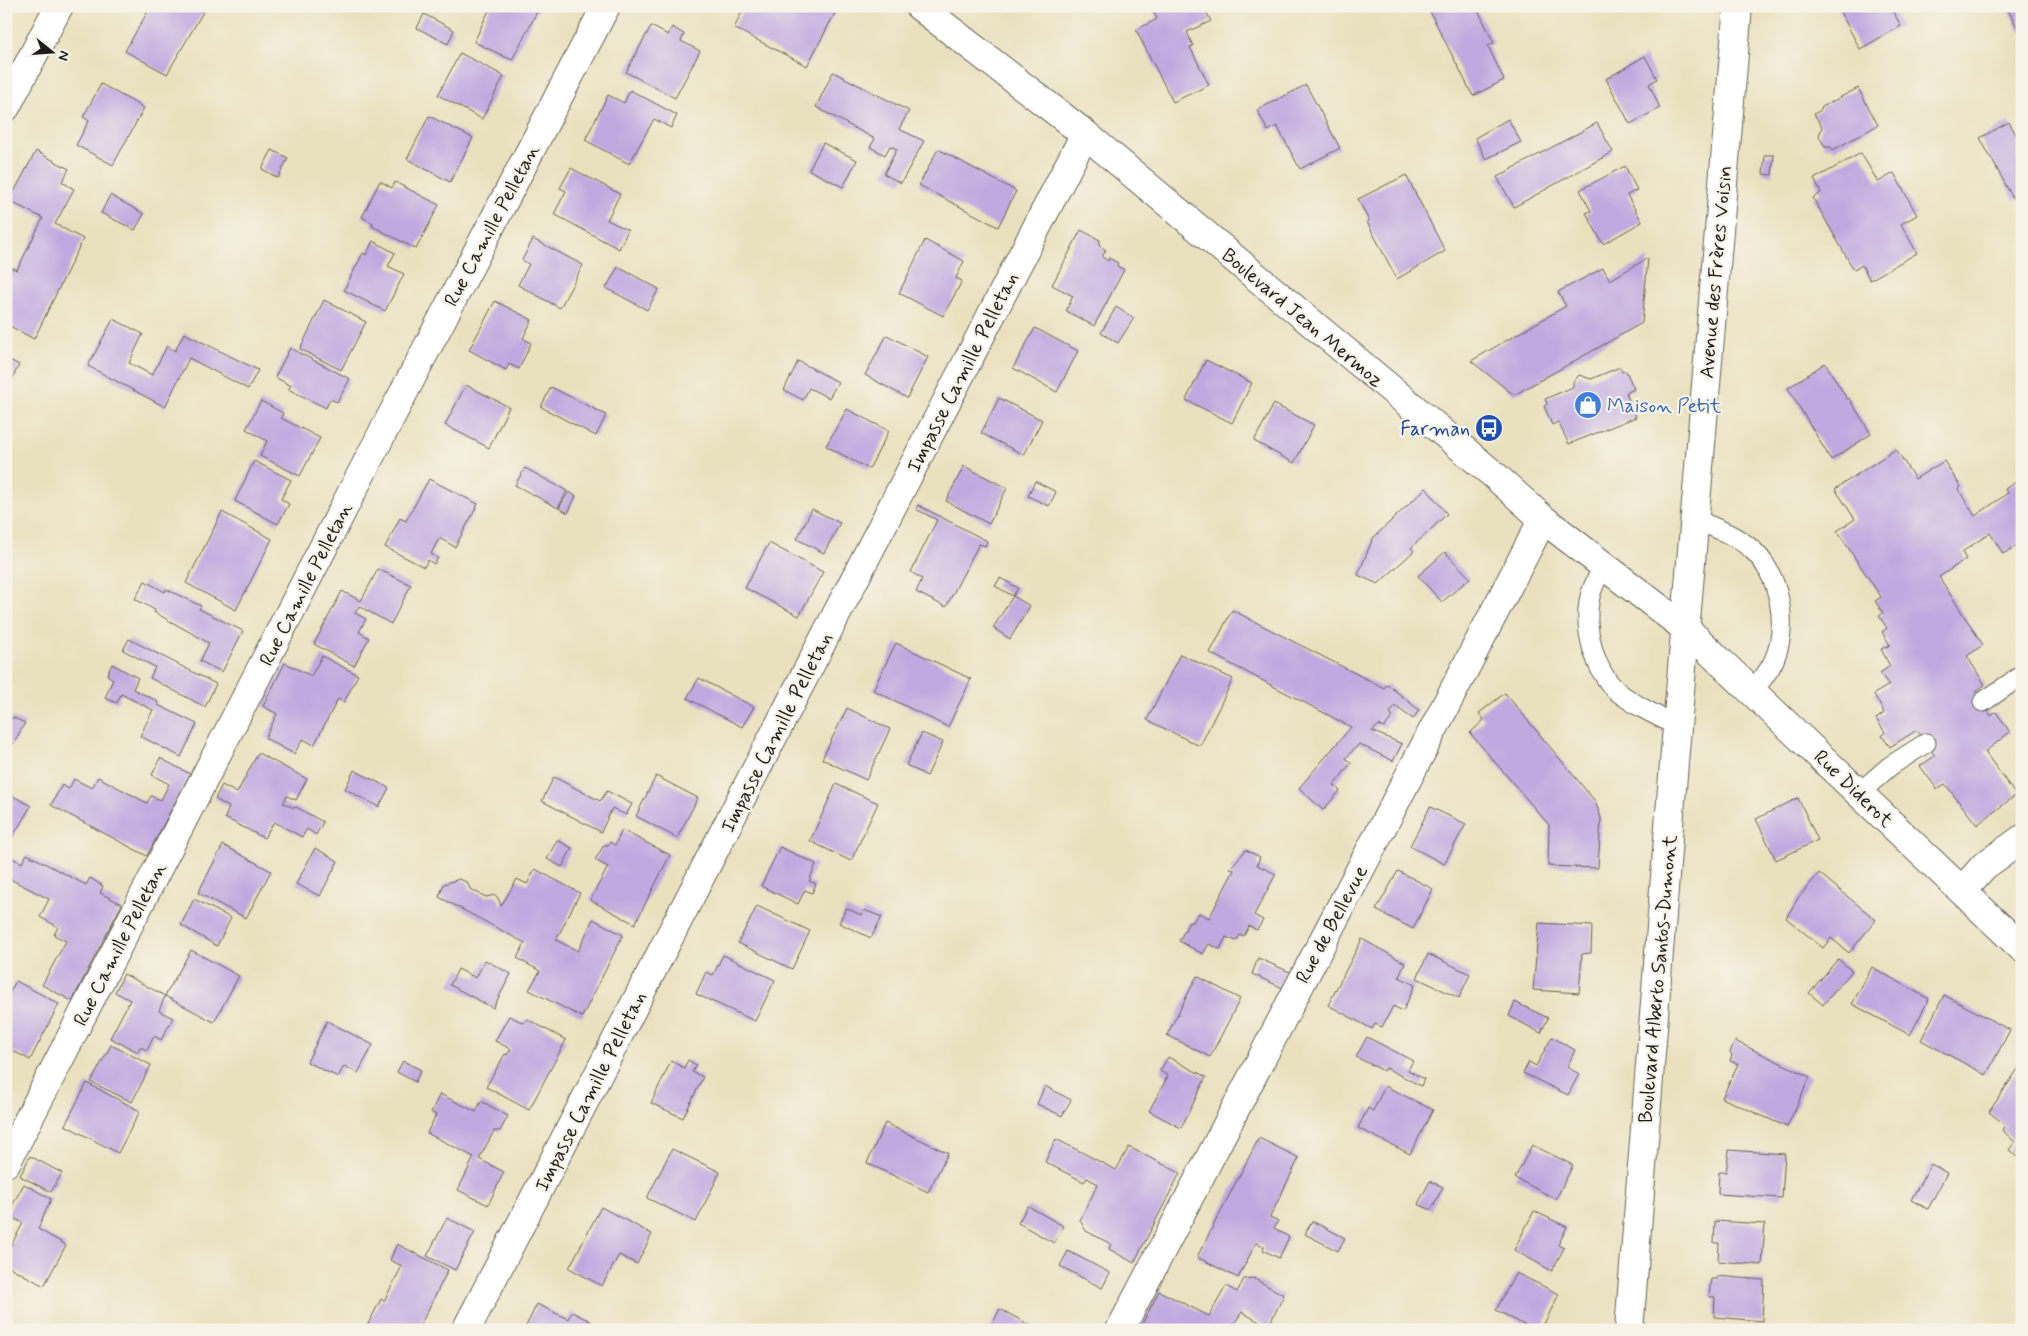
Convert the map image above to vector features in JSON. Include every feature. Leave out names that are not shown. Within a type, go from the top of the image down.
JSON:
[{"type":"street","points":[[6,107],[59,6]]},
{"type":"street","name":"Rue Camille Pelletan","points":[[6,1163],[377,444],[606,6]]},
{"type":"street","name":"Boulevard Jean Mermoz","points":[[919,6],[1085,134],[1494,475],[1542,519],[1685,628]]},
{"type":"street","name":"Avenue des Frères Voisin","points":[[1685,628],[1738,6]]},
{"type":"street","name":"Impasse Camille Pelletan","points":[[466,1330],[1085,134]]},
{"type":"street","name":"Rue de Bellevue","points":[[1120,1330],[1542,519]]},
{"type":"street","name":"Rue Diderot","points":[[1685,628],[1753,690],[2022,948]]},
{"type":"street","name":"Boulevard Alberto Santos-Dumont","points":[[1630,1330],[1685,628]]},
{"type":"street","points":[[1962,892],[1984,866],[2022,839]]},
{"type":"lane","points":[[1694,519],[1735,537],[1751,548],[1770,573],[1781,603],[1781,635],[1772,665],[1753,690]]},
{"type":"lane","points":[[1604,565],[1590,596],[1587,630],[1597,663],[1616,690],[1642,708],[1678,726]]},
{"type":"lane","points":[[1983,702],[2022,675]]},
{"type":"lane","points":[[1859,793],[1890,766],[1926,743]]},
{"type":"building","points":[[151,6],[192,6],[203,12],[167,74],[125,51]]},
{"type":"building","points":[[491,6],[540,6],[512,60],[474,42]]},
{"type":"building","points":[[745,6],[794,6],[803,11],[805,6],[826,6],[835,13],[807,66],[734,28]]},
{"type":"building","points":[[1151,6],[1203,6],[1211,21],[1187,32],[1193,46],[1190,47],[1209,85],[1173,102],[1136,30],[1157,19]]},
{"type":"building","points":[[1427,6],[1476,6],[1494,43],[1488,46],[1504,80],[1473,96]]},
{"type":"building","points":[[1837,6],[1890,6],[1901,26],[1860,49]]},
{"type":"building","points":[[2006,6],[2022,6],[2022,35],[2016,25]]},
{"type":"building","points":[[424,14],[454,30],[448,44],[417,28]]},
{"type":"building","points":[[651,26],[668,35],[672,27],[684,34],[681,41],[700,51],[675,98],[626,72]]},
{"type":"building","points":[[460,53],[504,76],[482,119],[438,95]]},
{"type":"building","points":[[1645,56],[1657,79],[1649,84],[1660,108],[1630,124],[1606,79]]},
{"type":"building","points":[[833,72],[909,111],[899,129],[924,141],[901,183],[884,174],[897,149],[890,146],[885,155],[870,147],[875,139],[816,107]]},
{"type":"building","points":[[101,84],[144,108],[113,165],[76,145],[89,121],[83,117]]},
{"type":"building","points":[[1306,85],[1340,148],[1300,169],[1277,126],[1268,131],[1257,110]]},
{"type":"building","points":[[1858,88],[1878,125],[1833,150],[1831,147],[1825,147],[1819,136],[1822,127],[1814,114],[1821,110],[1822,107]]},
{"type":"building","points":[[630,90],[677,115],[671,128],[654,119],[629,164],[585,140],[608,95],[624,103]]},
{"type":"building","points":[[429,116],[473,138],[450,182],[407,159]]},
{"type":"building","points":[[1508,119],[1521,142],[1486,159],[1475,138]]},
{"type":"building","points":[[2009,122],[2022,145],[2022,196],[2014,200],[1980,138]]},
{"type":"building","points":[[1597,123],[1613,152],[1514,207],[1497,177]]},
{"type":"building","points":[[823,143],[857,160],[843,187],[809,170]]},
{"type":"building","points":[[938,149],[1016,191],[998,227],[919,185]]},
{"type":"building","points":[[272,150],[288,158],[278,178],[262,169]]},
{"type":"building","points":[[36,151],[69,169],[62,182],[74,189],[55,224],[83,239],[34,339],[6,324],[6,279],[12,268],[17,270],[43,218],[9,201]]},
{"type":"building","points":[[1861,153],[1878,182],[1894,173],[1917,215],[1901,224],[1917,253],[1870,280],[1862,265],[1854,270],[1813,198],[1821,193],[1814,179]]},
{"type":"building","points":[[1765,155],[1774,155],[1772,175],[1763,174]]},
{"type":"building","points":[[1625,166],[1637,190],[1627,195],[1642,222],[1603,244],[1586,213],[1591,211],[1580,190]]},
{"type":"building","points":[[571,168],[620,194],[607,220],[628,230],[619,249],[554,214],[566,191],[560,188]]},
{"type":"building","points":[[1406,175],[1445,251],[1397,279],[1367,222],[1369,221],[1358,199]]},
{"type":"building","points":[[380,181],[392,188],[395,182],[439,205],[416,249],[372,226],[373,223],[362,217]]},
{"type":"building","points":[[110,195],[144,214],[135,230],[101,213]]},
{"type":"building","points":[[1081,230],[1100,240],[1099,246],[1106,250],[1102,257],[1108,261],[1109,258],[1118,263],[1117,266],[1124,270],[1094,326],[1066,311],[1073,296],[1052,285]]},
{"type":"building","points":[[533,239],[583,265],[560,308],[518,285],[529,264],[522,260]]},
{"type":"building","points":[[925,240],[964,261],[956,278],[962,281],[943,316],[899,293]]},
{"type":"building","points":[[373,241],[395,253],[388,266],[404,274],[385,311],[344,290],[363,253],[366,255]]},
{"type":"building","points":[[1648,258],[1642,323],[1514,395],[1471,361],[1566,306],[1558,292],[1603,268],[1610,280]]},
{"type":"building","points":[[618,267],[659,289],[647,310],[606,288]]},
{"type":"building","points":[[324,300],[366,322],[341,370],[300,349]]},
{"type":"building","points":[[495,301],[532,320],[523,338],[531,343],[519,369],[509,364],[506,370],[469,350]]},
{"type":"building","points":[[1116,307],[1134,318],[1118,343],[1101,333]]},
{"type":"building","points":[[113,319],[143,334],[129,363],[152,375],[167,346],[175,351],[184,333],[258,370],[248,389],[189,358],[165,407],[88,366]]},
{"type":"building","points":[[1035,328],[1078,351],[1057,392],[1013,368]]},
{"type":"building","points":[[887,335],[928,357],[907,398],[865,375]]},
{"type":"building","points":[[290,348],[350,379],[337,402],[330,399],[326,408],[288,389],[291,386],[275,377]]},
{"type":"building","points":[[8,359],[19,365],[9,385],[6,384]]},
{"type":"building","points":[[1206,360],[1252,383],[1232,423],[1186,400]]},
{"type":"building","points":[[798,361],[838,382],[829,398],[809,388],[803,400],[784,390]]},
{"type":"building","points":[[1825,363],[1871,434],[1831,460],[1788,388]]},
{"type":"building","name":"Maison Petit","points":[[1620,367],[1622,372],[1626,371],[1634,389],[1626,393],[1636,417],[1569,444],[1558,422],[1552,425],[1544,406],[1547,404],[1545,399],[1573,387],[1573,382],[1579,375],[1591,379]]},
{"type":"building","points":[[466,385],[509,407],[489,448],[445,425]]},
{"type":"building","points":[[551,387],[606,415],[596,436],[541,407]]},
{"type":"building","points":[[999,398],[1042,420],[1024,455],[981,433]]},
{"type":"building","points":[[261,401],[283,413],[281,418],[320,438],[300,476],[260,456],[267,441],[246,429]]},
{"type":"building","points":[[1274,404],[1314,425],[1294,463],[1254,441]]},
{"type":"building","points":[[847,409],[889,431],[869,469],[826,446]]},
{"type":"building","points":[[1896,449],[1915,479],[1944,461],[1961,487],[1958,489],[1975,516],[2008,493],[2005,489],[2022,478],[2022,550],[2018,545],[2003,554],[1990,533],[1962,552],[1966,559],[1939,577],[1983,645],[1967,656],[1985,685],[1976,691],[1991,716],[1996,712],[2010,732],[1985,752],[2016,795],[1977,825],[1945,784],[1937,789],[1920,766],[1935,756],[1917,730],[1890,747],[1882,736],[1885,732],[1876,719],[1884,713],[1874,694],[1889,685],[1880,673],[1890,666],[1881,649],[1890,645],[1882,632],[1887,628],[1879,616],[1883,613],[1875,601],[1881,597],[1837,531],[1855,519],[1835,489]]},
{"type":"building","points":[[254,461],[291,480],[281,499],[289,504],[278,524],[235,501]]},
{"type":"building","points":[[964,466],[1007,488],[989,524],[946,501]]},
{"type":"building","points":[[525,468],[567,491],[558,508],[515,485]]},
{"type":"building","points":[[429,479],[478,504],[455,547],[439,538],[431,554],[438,558],[434,564],[428,560],[424,567],[385,547],[400,518],[406,521]]},
{"type":"building","points":[[1035,481],[1056,492],[1049,506],[1028,496]]},
{"type":"building","points":[[1426,488],[1447,514],[1411,548],[1414,551],[1378,584],[1358,575],[1373,538]]},
{"type":"building","points":[[569,492],[576,496],[568,513],[559,508]]},
{"type":"building","points":[[918,505],[987,541],[985,546],[979,544],[946,607],[916,592],[922,579],[911,572],[937,520],[916,509]]},
{"type":"building","points":[[812,509],[840,523],[824,553],[797,539]]},
{"type":"building","points":[[222,512],[272,539],[236,610],[186,583]]},
{"type":"building","points":[[769,543],[823,572],[799,616],[745,588]]},
{"type":"building","points":[[1445,552],[1470,578],[1442,602],[1418,576]]},
{"type":"building","points":[[378,569],[411,585],[391,624],[359,606],[355,613],[366,619],[359,632],[369,638],[354,666],[314,644],[342,591],[361,601]]},
{"type":"building","points":[[1000,578],[1018,588],[1013,596],[995,586]]},
{"type":"building","points":[[145,581],[165,592],[166,589],[201,606],[199,609],[243,631],[222,672],[200,661],[209,643],[135,599]]},
{"type":"building","points":[[1013,596],[1030,606],[1010,639],[993,628]]},
{"type":"building","points":[[1232,610],[1384,688],[1387,684],[1419,710],[1413,719],[1395,706],[1390,713],[1393,716],[1384,728],[1379,725],[1372,731],[1402,744],[1393,761],[1359,744],[1346,758],[1351,763],[1334,785],[1340,791],[1323,810],[1299,788],[1351,727],[1210,653]]},
{"type":"building","points":[[129,639],[216,684],[205,707],[150,678],[155,667],[123,650]]},
{"type":"building","points":[[896,643],[971,679],[948,727],[873,690]]},
{"type":"building","points":[[1180,654],[1233,679],[1200,746],[1147,720]]},
{"type":"building","points":[[322,656],[358,675],[344,702],[338,699],[314,745],[303,739],[294,754],[265,738],[277,714],[263,706],[285,663],[311,676]]},
{"type":"building","points":[[112,664],[138,678],[133,689],[157,701],[158,705],[197,724],[181,757],[140,736],[153,710],[121,694],[117,703],[105,698],[113,679],[107,675]]},
{"type":"building","points":[[699,678],[754,707],[742,727],[687,698]]},
{"type":"building","points":[[1505,693],[1595,801],[1601,818],[1598,868],[1548,866],[1549,825],[1470,733],[1484,720],[1479,713]]},
{"type":"building","points":[[847,708],[890,729],[866,780],[822,759]]},
{"type":"building","points":[[12,717],[25,723],[13,744],[6,740],[6,728]]},
{"type":"building","points":[[922,733],[943,742],[927,776],[906,765]]},
{"type":"building","points":[[258,753],[307,779],[296,800],[287,796],[283,803],[294,808],[296,807],[323,822],[316,835],[307,829],[302,837],[274,822],[264,838],[225,818],[229,807],[215,799],[222,785],[237,793]]},
{"type":"building","points":[[160,758],[190,774],[147,856],[51,805],[62,785],[69,789],[74,779],[92,788],[98,777],[147,803],[151,796],[161,800],[169,784],[152,775]]},
{"type":"building","points":[[354,770],[389,788],[379,807],[345,789]]},
{"type":"building","points":[[656,776],[698,798],[677,838],[636,816]]},
{"type":"building","points":[[554,777],[600,801],[607,791],[632,804],[626,815],[612,808],[601,832],[542,801]]},
{"type":"building","points":[[836,784],[878,803],[851,861],[810,841]]},
{"type":"building","points":[[6,792],[31,806],[13,836],[6,833]]},
{"type":"building","points":[[1798,798],[1818,840],[1776,860],[1756,819]]},
{"type":"building","points":[[1430,807],[1466,824],[1444,864],[1410,846]]},
{"type":"building","points":[[622,830],[670,855],[635,924],[590,900],[608,867],[595,860],[604,845],[608,845],[610,842],[615,845]]},
{"type":"building","points":[[557,840],[572,848],[562,867],[547,859]]},
{"type":"building","points":[[223,845],[271,871],[246,918],[198,893]]},
{"type":"building","points":[[780,847],[816,864],[809,881],[816,884],[812,893],[805,890],[798,904],[761,886]]},
{"type":"building","points":[[315,848],[338,861],[320,896],[296,884]]},
{"type":"building","points":[[1246,850],[1260,857],[1257,865],[1276,874],[1254,915],[1263,920],[1257,930],[1249,926],[1244,936],[1240,935],[1236,941],[1226,937],[1220,949],[1209,944],[1203,954],[1179,941],[1189,922],[1192,923],[1199,913],[1209,918],[1234,870],[1230,868]]},
{"type":"building","points":[[27,854],[86,885],[90,878],[103,886],[100,893],[122,904],[72,1001],[42,985],[66,941],[54,935],[58,927],[40,917],[49,899],[6,877],[8,856],[22,863]]},
{"type":"building","points":[[535,869],[580,893],[556,940],[578,951],[593,919],[623,935],[582,1017],[529,990],[540,971],[517,958],[525,943],[439,897],[444,884],[459,879],[467,882],[470,889],[486,897],[495,895],[501,906],[517,879],[527,884]]},
{"type":"building","points":[[1398,871],[1433,889],[1413,929],[1376,910]]},
{"type":"building","points":[[1819,873],[1876,920],[1849,953],[1831,938],[1823,948],[1786,918],[1798,898]]},
{"type":"building","points":[[194,899],[231,918],[217,946],[181,925]]},
{"type":"building","points":[[757,906],[810,931],[792,969],[738,943]]},
{"type":"building","points":[[846,908],[861,915],[864,910],[882,917],[871,938],[839,923]]},
{"type":"building","points":[[1539,923],[1592,926],[1591,953],[1582,954],[1579,993],[1533,990]]},
{"type":"building","points":[[1362,939],[1405,963],[1399,977],[1415,985],[1403,1011],[1393,1006],[1382,1027],[1375,1024],[1372,1029],[1328,1005]]},
{"type":"building","points":[[191,950],[239,976],[214,1022],[165,996]]},
{"type":"building","points":[[1428,954],[1470,974],[1459,998],[1417,978]]},
{"type":"building","points":[[723,955],[775,980],[755,1021],[696,994],[706,972],[713,975]]},
{"type":"building","points":[[1258,958],[1292,973],[1283,988],[1252,974]]},
{"type":"building","points":[[1838,959],[1852,971],[1823,1005],[1809,993]]},
{"type":"building","points":[[485,960],[511,974],[493,1008],[450,985],[458,969],[476,978]]},
{"type":"building","points":[[1872,967],[1929,999],[1910,1035],[1852,1004]]},
{"type":"building","points":[[124,974],[165,996],[159,1011],[173,1018],[161,1040],[154,1036],[147,1050],[140,1047],[138,1052],[110,1038],[130,1000],[115,992]]},
{"type":"building","points":[[1197,976],[1240,999],[1210,1057],[1167,1035]]},
{"type":"building","points":[[16,981],[59,1004],[30,1060],[6,1047],[6,999]]},
{"type":"building","points":[[1944,995],[2010,1030],[1986,1075],[1921,1040]]},
{"type":"building","points":[[1515,1002],[1548,1018],[1541,1033],[1509,1016]]},
{"type":"building","points":[[509,1016],[524,1023],[527,1019],[566,1040],[529,1110],[486,1087],[505,1054],[507,1055],[511,1049],[495,1041]]},
{"type":"building","points":[[327,1021],[373,1045],[358,1073],[344,1066],[338,1077],[307,1062]]},
{"type":"building","points":[[1367,1037],[1413,1061],[1408,1070],[1424,1079],[1421,1086],[1386,1068],[1384,1071],[1356,1057]]},
{"type":"building","points":[[1552,1037],[1575,1050],[1567,1067],[1579,1074],[1568,1095],[1523,1073],[1529,1062],[1536,1066]]},
{"type":"building","points":[[1735,1041],[1810,1077],[1787,1127],[1722,1098],[1738,1064],[1730,1061],[1732,1055],[1730,1052]]},
{"type":"building","points":[[111,1045],[151,1065],[132,1102],[91,1082]]},
{"type":"building","points":[[1168,1057],[1206,1077],[1181,1128],[1149,1111],[1168,1076],[1160,1071]]},
{"type":"building","points":[[688,1060],[696,1065],[692,1072],[703,1077],[683,1118],[651,1103],[671,1061],[684,1068]]},
{"type":"building","points":[[403,1061],[421,1070],[415,1082],[397,1072]]},
{"type":"building","points":[[2022,1063],[2022,1160],[2009,1150],[2015,1142],[2002,1130],[2005,1125],[1989,1112]]},
{"type":"building","points":[[87,1083],[140,1111],[118,1153],[65,1125]]},
{"type":"building","points":[[1045,1086],[1071,1100],[1062,1116],[1037,1104]]},
{"type":"building","points":[[1385,1086],[1433,1110],[1410,1154],[1358,1128],[1368,1108],[1373,1111]]},
{"type":"building","points":[[440,1094],[476,1112],[481,1101],[508,1116],[500,1131],[494,1131],[479,1159],[504,1172],[488,1205],[458,1190],[474,1157],[427,1133],[436,1115],[431,1112]]},
{"type":"building","points":[[885,1123],[948,1153],[928,1192],[867,1163]]},
{"type":"building","points":[[1259,1138],[1299,1158],[1270,1217],[1278,1221],[1274,1228],[1289,1237],[1279,1258],[1263,1250],[1264,1246],[1256,1243],[1238,1278],[1197,1257]]},
{"type":"building","points":[[1056,1139],[1116,1170],[1129,1147],[1180,1173],[1134,1263],[1109,1249],[1111,1244],[1086,1231],[1080,1220],[1098,1184],[1087,1178],[1084,1182],[1045,1162]]},
{"type":"building","points":[[1532,1145],[1573,1165],[1556,1199],[1515,1178]]},
{"type":"building","points":[[672,1149],[720,1172],[696,1222],[647,1198]]},
{"type":"building","points":[[1729,1150],[1785,1154],[1782,1198],[1718,1194],[1719,1172],[1726,1172]]},
{"type":"building","points":[[30,1156],[62,1173],[51,1192],[20,1176]]},
{"type":"building","points":[[1931,1164],[1947,1173],[1928,1209],[1911,1200]]},
{"type":"building","points":[[1430,1181],[1443,1187],[1431,1210],[1418,1204]]},
{"type":"building","points":[[24,1184],[51,1199],[38,1229],[66,1245],[44,1286],[6,1265],[6,1255],[23,1223],[7,1215]]},
{"type":"building","points":[[1028,1206],[1063,1226],[1054,1243],[1018,1223]]},
{"type":"building","points":[[601,1207],[652,1234],[637,1264],[619,1255],[602,1286],[569,1268]]},
{"type":"building","points":[[1534,1211],[1567,1227],[1558,1245],[1564,1248],[1552,1271],[1514,1250]]},
{"type":"building","points":[[447,1218],[475,1232],[455,1270],[427,1256]]},
{"type":"building","points":[[1312,1221],[1345,1238],[1338,1251],[1305,1234]]},
{"type":"building","points":[[1715,1221],[1765,1224],[1762,1265],[1718,1261],[1719,1243],[1714,1243]]},
{"type":"building","points":[[397,1244],[448,1270],[418,1330],[365,1330],[381,1299],[384,1301],[402,1266],[390,1260]]},
{"type":"building","points":[[1068,1251],[1110,1273],[1102,1288],[1060,1266]]},
{"type":"building","points":[[1516,1273],[1559,1294],[1541,1330],[1534,1330],[1496,1310]]},
{"type":"building","points":[[1717,1276],[1764,1280],[1762,1321],[1714,1317],[1715,1297],[1709,1297],[1711,1279],[1717,1279]]},
{"type":"building","points":[[1253,1278],[1284,1295],[1268,1327],[1242,1312],[1230,1330],[1139,1330],[1159,1291],[1209,1316],[1226,1286],[1237,1292],[1244,1279]]},
{"type":"building","points":[[537,1304],[568,1319],[572,1312],[592,1322],[588,1330],[524,1330]]},
{"type":"building","points":[[1000,1309],[1039,1330],[989,1330]]},
{"type":"place","name":"Maison Petit","points":[[1588,405]]},
{"type":"place","name":"Farman","points":[[1489,428]]}]
